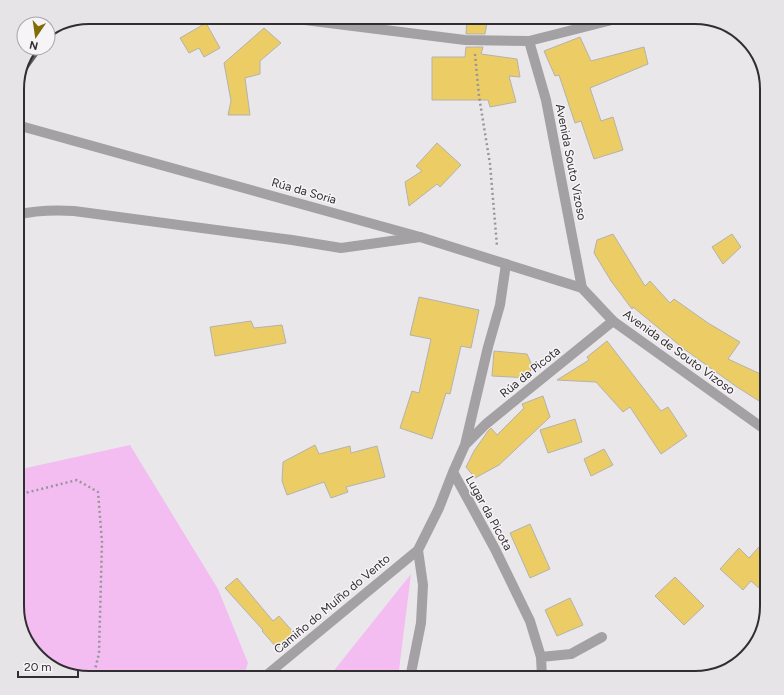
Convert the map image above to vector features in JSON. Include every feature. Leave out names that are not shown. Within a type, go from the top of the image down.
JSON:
[{"type":"street","points":[[340,24],[474,40],[529,42],[597,24]]},
{"type":"street","name":"Avenida Souto Vizoso","points":[[529,42],[546,100],[582,288]]},
{"type":"street","name":"Rúa da Soria","points":[[24,127],[420,238],[582,288]]},
{"type":"street","points":[[24,213],[48,210],[74,211],[341,248],[420,238]]},
{"type":"street","name":"Lugar da Picota","points":[[502,263],[500,305],[488,347],[466,445],[452,472],[495,549],[530,621],[541,657],[542,671]]},
{"type":"street","name":"Avenida de Souto Vizoso","points":[[582,288],[613,321],[760,426]]},
{"type":"street","name":"Rúa da Picota","points":[[466,445],[486,424],[613,321]]},
{"type":"street","points":[[411,671],[421,622],[423,585],[418,550],[439,508],[452,472]]},
{"type":"street","name":"Camiño do Muíño do Vento","points":[[271,671],[418,550]]},
{"type":"street","points":[[541,657],[571,654],[602,637]]},
{"type":"path","points":[[474,40],[479,96],[490,164],[502,263]]},
{"type":"path","points":[[24,493],[77,480],[98,492],[102,542],[99,653],[95,671]]},
{"type":"shaded area","points":[[130,445],[218,589],[248,663],[245,671],[76,670],[53,660],[43,652],[31,635],[26,623],[24,611],[24,468]]},
{"type":"shaded area","points":[[411,574],[399,671],[334,671]]},
{"type":"building","points":[[207,24],[220,48],[204,57],[199,48],[189,53],[180,38]]},
{"type":"building","points":[[467,24],[487,24],[485,34],[466,34]]},
{"type":"building","points":[[264,28],[281,43],[260,61],[260,74],[245,78],[250,115],[228,115],[231,101],[224,63]]},
{"type":"building","points":[[580,37],[591,61],[644,47],[648,64],[590,88],[601,121],[613,117],[623,150],[594,159],[581,121],[575,123],[559,75],[555,76],[544,51]]},
{"type":"building","points":[[466,47],[483,47],[481,54],[517,59],[520,77],[509,76],[516,102],[490,107],[488,100],[432,100],[432,57],[465,57]]},
{"type":"building","points":[[437,143],[461,165],[440,187],[437,184],[409,206],[405,182],[422,171],[416,166]]},
{"type":"building","points":[[613,234],[645,286],[650,281],[670,303],[674,299],[708,323],[740,342],[728,359],[760,374],[760,402],[684,349],[633,307],[632,309],[611,281],[594,253],[597,240]]},
{"type":"building","points":[[732,234],[741,247],[723,264],[712,247]]},
{"type":"building","points":[[419,297],[479,310],[471,348],[461,346],[450,394],[446,393],[432,439],[400,428],[412,391],[419,393],[431,339],[410,335]]},
{"type":"building","points":[[251,321],[254,328],[282,325],[286,343],[215,356],[210,327]]},
{"type":"building","points":[[607,341],[661,411],[668,407],[687,436],[661,454],[630,407],[623,412],[596,382],[557,380],[589,360],[587,357]]},
{"type":"building","points":[[494,351],[527,354],[531,363],[530,378],[492,376]]},
{"type":"building","points":[[543,396],[550,417],[499,465],[475,478],[466,467],[474,451],[488,431],[491,428],[497,435],[524,408],[522,404]]},
{"type":"building","points":[[575,419],[582,442],[548,453],[540,430]]},
{"type":"building","points":[[315,445],[319,454],[350,446],[351,453],[377,446],[385,477],[346,487],[348,492],[331,498],[324,482],[287,495],[282,481],[283,462]]},
{"type":"building","points":[[604,449],[613,465],[591,476],[584,459]]},
{"type":"building","points":[[530,524],[550,569],[530,578],[510,533]]},
{"type":"building","points":[[760,546],[760,589],[751,581],[743,590],[720,569],[739,548],[749,558]]},
{"type":"building","points":[[675,577],[704,606],[684,625],[655,596]]},
{"type":"building","points":[[237,578],[273,621],[279,616],[295,634],[277,648],[262,631],[263,630],[225,588]]},
{"type":"building","points":[[570,598],[583,625],[557,636],[545,610]]}]
